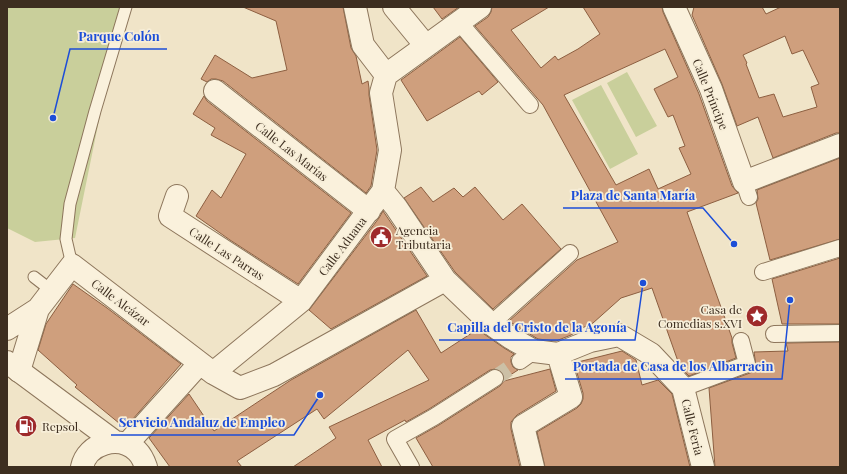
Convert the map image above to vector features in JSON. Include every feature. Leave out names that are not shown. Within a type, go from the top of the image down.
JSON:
[{"type":"street","points":[[355,7],[363,45],[386,75]]},
{"type":"street","points":[[394,7],[426,46]]},
{"type":"street","points":[[480,7],[386,75],[381,93],[390,150],[383,191],[396,207],[445,280],[491,324],[511,338],[527,356],[558,354],[590,341],[619,335],[651,354],[683,388],[747,364],[741,341]]},
{"type":"street","name":"Calle Príncipe","points":[[678,8],[711,89],[747,189],[840,145]]},
{"type":"street","points":[[459,22],[530,105]]},
{"type":"street","name":"Calle Las Marías","points":[[215,91],[368,211]]},
{"type":"street","name":"Calle Aduana","points":[[121,443],[207,368],[302,301],[383,191]]},
{"type":"street","name":"Calle Las Parras","points":[[177,196],[170,216],[302,301]]},
{"type":"street","points":[[763,272],[840,248]]},
{"type":"street","points":[[491,324],[570,253]]},
{"type":"street","points":[[72,265],[38,309],[13,366],[121,443],[136,450],[143,459],[146,467]]},
{"type":"street","name":"Calle Alcázar","points":[[72,265],[207,368],[240,388],[274,375],[445,280]]},
{"type":"street","points":[[7,329],[38,309]]},
{"type":"street","points":[[774,334],[840,334]]},
{"type":"street","points":[[533,467],[523,426],[571,397],[558,354]]},
{"type":"street","points":[[411,467],[395,439],[434,417],[495,378]]},
{"type":"street","name":"Calle Feria","points":[[683,388],[703,467]]},
{"type":"street","points":[[82,467],[87,455],[95,448],[104,443],[121,443]]},
{"type":"lane","points":[[72,265],[66,239],[70,204],[95,111],[126,7]]},
{"type":"lane","points":[[34,277],[52,291]]},
{"type":"green space","points":[[7,7],[122,7],[75,238],[35,242],[7,228]]},
{"type":"green space","points":[[627,72],[657,126],[636,137],[607,83]]},
{"type":"green space","points":[[601,85],[638,154],[610,169],[572,100]]},
{"type":"building","points":[[243,7],[343,7],[351,48],[356,56],[362,84],[368,81],[377,150],[371,186],[366,193],[223,81],[211,79],[207,82],[201,79],[215,55],[252,78],[287,70],[276,21]]},
{"type":"building","points":[[433,7],[459,7],[442,19]]},
{"type":"building","points":[[492,7],[549,7],[511,30],[541,68],[555,56],[558,60],[600,34],[583,7],[662,7],[699,94],[732,186],[738,193],[687,212],[732,338],[736,358],[689,376],[680,367],[652,288],[621,298],[593,323],[556,341],[538,339],[509,321],[577,260],[618,242],[543,105],[475,26],[488,17]],"holes":[[[665,49],[678,77],[654,89],[668,117],[673,115],[685,146],[679,148],[691,174],[658,189],[649,169],[616,185],[564,95]]]},
{"type":"building","points":[[694,7],[762,7],[766,14],[781,7],[840,7],[840,133],[836,133],[773,158],[758,117],[737,126],[722,84],[692,15]],"holes":[[[785,36],[792,54],[803,50],[819,84],[811,87],[817,107],[783,117],[774,94],[759,98],[743,55]]]},
{"type":"building","points":[[460,37],[498,82],[482,95],[479,91],[427,121],[401,80]]},
{"type":"building","points":[[204,96],[207,101],[351,213],[298,284],[196,216],[212,190],[221,198],[246,154],[211,135],[215,128],[193,114]]},
{"type":"building","points":[[840,158],[840,239],[770,260],[756,203],[758,199],[757,190]]},
{"type":"building","points":[[421,187],[433,202],[454,188],[463,197],[475,187],[503,220],[522,204],[561,249],[493,309],[455,272],[404,198]]},
{"type":"building","name":"Agencia Tributaria","points":[[383,211],[427,276],[331,329],[309,310]]},
{"type":"building","points":[[840,258],[840,324],[782,324],[772,279]]},
{"type":"building","points":[[73,284],[181,364],[125,428],[75,387],[77,385],[38,350],[46,324]]},
{"type":"building","points":[[416,310],[441,353],[478,329],[514,354],[511,357],[511,362],[513,367],[518,370],[504,379],[503,373],[500,370],[490,370],[429,409],[368,440],[382,467],[293,467],[336,438],[329,427],[429,380],[408,350],[324,419],[317,409],[237,461],[242,467],[170,467],[149,438],[189,394],[214,431],[291,380]]},
{"type":"building","points":[[840,342],[840,467],[715,467],[709,388],[754,371],[756,366],[754,352],[788,351],[786,343]]},
{"type":"building","points":[[622,351],[636,360],[642,385],[658,380],[672,394],[690,467],[545,467],[537,432],[577,408],[583,399],[583,393],[574,363]]},
{"type":"building","points":[[550,369],[556,391],[517,415],[511,422],[511,429],[520,467],[433,467],[416,438],[500,386],[504,381]]},
{"type":"tunnel","points":[[495,378],[520,361]]},
{"type":"place","name":"Parque Colón","points":[[53,118]]},
{"type":"place","name":"Agencia Tributaria","points":[[381,237]]},
{"type":"place","name":"Plaza de Santa María","points":[[734,244]]},
{"type":"place","name":"Capilla del Cristo de la Agonía","points":[[643,283]]},
{"type":"place","name":"Portada de Casa de los Albarracin","points":[[790,300]]},
{"type":"place","name":"Casa de Comedias s.XVI","points":[[757,316]]},
{"type":"place","name":"Servicio Andaluz de Empleo","points":[[320,395]]},
{"type":"place","name":"Repsol","points":[[26,426]]}]
